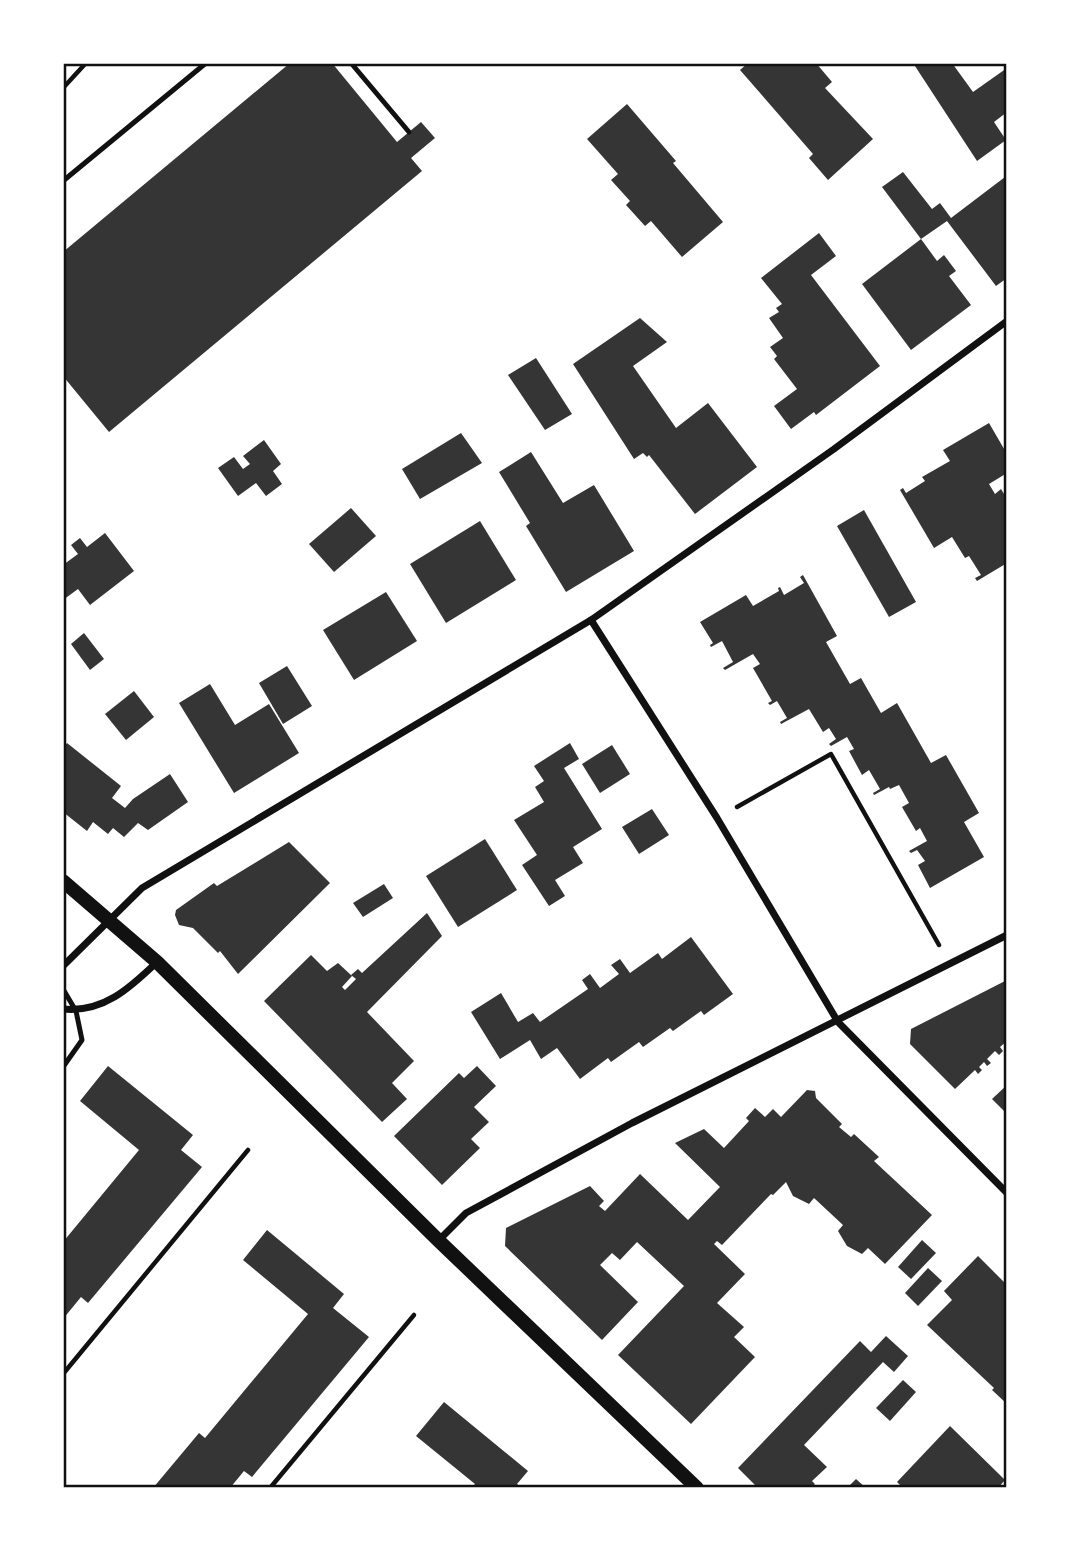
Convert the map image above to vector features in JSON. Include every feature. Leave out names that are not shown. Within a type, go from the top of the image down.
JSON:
[{"type":"main road","points":[[63,881],[157,962],[439,1241],[697,1488]]},
{"type":"street","points":[[63,966],[142,888],[591,620],[834,449],[1007,321]]},
{"type":"street","points":[[591,620],[717,818],[838,1022],[1007,1193]]},
{"type":"street","points":[[439,1241],[466,1213],[632,1123],[1007,936]]},
{"type":"street","points":[[63,1009],[76,1011],[102,1004],[127,990],[157,962]]},
{"type":"lane","points":[[63,181],[206,63]]},
{"type":"lane","points":[[351,63],[409,132]]},
{"type":"lane","points":[[63,989],[76,1011],[82,1040],[63,1067]]},
{"type":"path","points":[[63,88],[86,63]]},
{"type":"path","points":[[717,818],[831,754],[950,964]]},
{"type":"path","points":[[63,1374],[248,1150]]},
{"type":"path","points":[[270,1488],[414,1315]]},
{"type":"building","points":[[290,63],[332,63],[397,142],[421,122],[435,138],[411,158],[422,171],[109,432],[63,376],[63,252]]},
{"type":"building","points":[[748,63],[816,63],[832,82],[825,88],[873,139],[828,180],[809,158],[813,154],[740,70]]},
{"type":"building","points":[[913,63],[952,63],[973,92],[1007,68],[1007,112],[994,122],[1006,140],[977,161]]},
{"type":"building","points":[[627,104],[723,222],[682,257],[651,221],[645,226],[626,205],[630,201],[611,180],[618,174],[587,139]]},
{"type":"building","points":[[903,172],[932,209],[940,203],[951,218],[1005,177],[1007,278],[996,286],[947,221],[921,239],[882,187]]},
{"type":"building","points":[[819,233],[836,256],[811,275],[880,366],[816,415],[814,412],[791,429],[774,406],[797,389],[774,359],[777,356],[770,347],[783,338],[769,318],[779,312],[776,308],[782,304],[761,278]]},
{"type":"building","points":[[921,239],[937,261],[944,255],[956,271],[949,276],[971,305],[911,350],[862,284]]},
{"type":"building","points":[[640,318],[667,342],[633,366],[676,428],[708,403],[757,467],[695,514],[649,455],[647,457],[643,453],[634,459],[573,364]]},
{"type":"building","points":[[536,358],[572,414],[545,430],[508,375]]},
{"type":"building","points":[[989,423],[1007,454],[1007,473],[989,484],[995,494],[1001,489],[1007,499],[1007,563],[977,581],[975,578],[981,575],[969,556],[965,558],[952,537],[934,548],[900,490],[903,488],[906,493],[925,481],[922,477],[950,461],[943,450]]},
{"type":"building","points":[[461,433],[482,463],[420,499],[402,469]]},
{"type":"building","points":[[264,440],[281,464],[273,471],[282,484],[266,496],[256,483],[238,496],[218,468],[234,457],[243,469],[250,464],[243,456]]},
{"type":"building","points":[[531,452],[563,503],[594,485],[634,551],[566,592],[526,526],[530,523],[499,472]]},
{"type":"building","points":[[351,508],[376,536],[334,572],[309,544]]},
{"type":"building","points":[[864,510],[916,602],[889,617],[837,526]]},
{"type":"building","points":[[480,521],[516,580],[446,623],[410,564]]},
{"type":"building","points":[[105,533],[134,571],[90,605],[78,589],[63,600],[63,565],[78,554],[71,545],[80,538],[87,547]]},
{"type":"building","points":[[803,575],[837,636],[826,642],[850,684],[861,678],[881,713],[897,703],[931,763],[946,755],[979,813],[964,822],[984,857],[930,888],[918,865],[925,861],[917,850],[911,853],[909,851],[927,841],[920,828],[916,831],[902,807],[909,803],[899,785],[874,795],[873,793],[880,789],[869,770],[862,775],[849,751],[854,749],[847,737],[831,746],[829,744],[836,739],[829,728],[823,732],[809,709],[781,724],[780,722],[787,718],[777,701],[770,705],[768,703],[772,701],[753,668],[760,664],[753,654],[725,670],[723,668],[733,662],[722,641],[711,647],[713,643],[700,622],[746,595],[753,606],[779,591],[780,587],[784,595],[804,583],[800,577]]},
{"type":"building","points":[[386,592],[417,641],[354,680],[323,630]]},
{"type":"building","points":[[84,633],[104,659],[90,670],[71,644]]},
{"type":"building","points":[[287,666],[312,706],[283,724],[259,683]]},
{"type":"building","points":[[210,684],[235,725],[269,704],[299,753],[234,793],[179,703]]},
{"type":"building","points":[[134,691],[154,717],[126,740],[105,714]]},
{"type":"building","points":[[67,743],[121,786],[112,798],[125,808],[133,799],[170,774],[188,802],[148,830],[138,823],[124,837],[113,828],[108,834],[93,822],[87,831],[63,812],[63,748]]},
{"type":"building","points":[[570,743],[579,759],[564,768],[602,829],[573,847],[583,863],[555,880],[565,896],[549,906],[522,865],[537,855],[514,820],[544,802],[535,787],[544,781],[534,766]]},
{"type":"building","points":[[612,745],[630,774],[600,793],[582,764]]},
{"type":"building","points":[[652,809],[669,835],[639,854],[622,827]]},
{"type":"building","points":[[485,839],[517,890],[458,927],[426,876]]},
{"type":"building","points":[[289,842],[330,883],[238,974],[220,951],[218,953],[193,928],[179,925],[176,910],[214,883],[217,886]]},
{"type":"building","points":[[384,884],[393,898],[363,917],[353,903]]},
{"type":"building","points":[[427,913],[442,936],[367,1012],[414,1061],[392,1083],[407,1099],[382,1122],[264,1001],[311,955],[327,971],[338,963],[352,976],[342,987],[345,990],[356,979],[351,975],[358,969],[362,973]]},
{"type":"building","points":[[691,937],[733,994],[704,1015],[701,1011],[673,1031],[670,1028],[643,1047],[639,1042],[611,1062],[608,1058],[580,1079],[557,1048],[541,1059],[530,1040],[500,1059],[471,1012],[501,993],[518,1022],[533,1013],[540,1022],[588,989],[582,980],[590,974],[600,988],[619,974],[611,965],[620,959],[630,973],[658,953],[662,959]]},
{"type":"building","points":[[1007,980],[1007,1041],[1000,1047],[1003,1051],[999,1055],[995,1051],[987,1059],[991,1063],[987,1066],[984,1062],[979,1067],[982,1070],[978,1074],[975,1070],[955,1089],[910,1044],[911,1029]]},
{"type":"building","points":[[108,1066],[193,1135],[181,1150],[202,1167],[88,1303],[81,1297],[63,1319],[63,1242],[139,1150],[80,1101]]},
{"type":"building","points":[[477,1066],[496,1086],[474,1107],[489,1122],[471,1139],[480,1148],[442,1185],[394,1136],[459,1073],[464,1078]]},
{"type":"building","points":[[1007,1085],[1007,1114],[992,1099]]},
{"type":"building","points":[[807,1090],[815,1091],[816,1098],[842,1124],[839,1127],[851,1137],[854,1134],[879,1157],[874,1161],[932,1215],[885,1264],[868,1248],[862,1254],[847,1246],[838,1231],[843,1225],[814,1198],[809,1204],[793,1196],[786,1182],[771,1194],[722,1245],[717,1241],[714,1244],[745,1274],[717,1303],[744,1327],[734,1337],[755,1357],[691,1424],[618,1355],[684,1286],[637,1242],[620,1260],[612,1253],[600,1265],[638,1302],[602,1340],[505,1246],[506,1228],[590,1186],[604,1201],[599,1206],[605,1211],[640,1174],[688,1220],[720,1187],[675,1143],[704,1129],[724,1148],[749,1121],[746,1118],[755,1108],[765,1117],[773,1109],[781,1117]]},
{"type":"building","points":[[267,1230],[344,1294],[333,1308],[369,1337],[252,1477],[244,1471],[230,1488],[153,1488],[199,1433],[205,1438],[308,1314],[243,1260]]},
{"type":"building","points":[[922,1240],[936,1253],[911,1279],[898,1267]]},
{"type":"building","points":[[978,1256],[1007,1285],[1007,1404],[992,1390],[994,1388],[927,1325],[952,1300],[944,1291]]},
{"type":"building","points":[[928,1268],[942,1281],[918,1306],[905,1293]]},
{"type":"building","points":[[886,1336],[908,1356],[894,1372],[883,1362],[804,1445],[827,1467],[812,1481],[815,1484],[811,1488],[758,1488],[738,1468],[860,1341],[871,1352]]},
{"type":"building","points":[[903,1380],[916,1392],[890,1421],[876,1408]]},
{"type":"building","points":[[444,1402],[528,1471],[517,1484],[522,1488],[471,1488],[475,1484],[416,1436]]},
{"type":"building","points":[[950,1426],[1005,1480],[998,1488],[903,1488],[897,1482]]},
{"type":"building","points":[[856,1479],[866,1488],[847,1488]]}]
